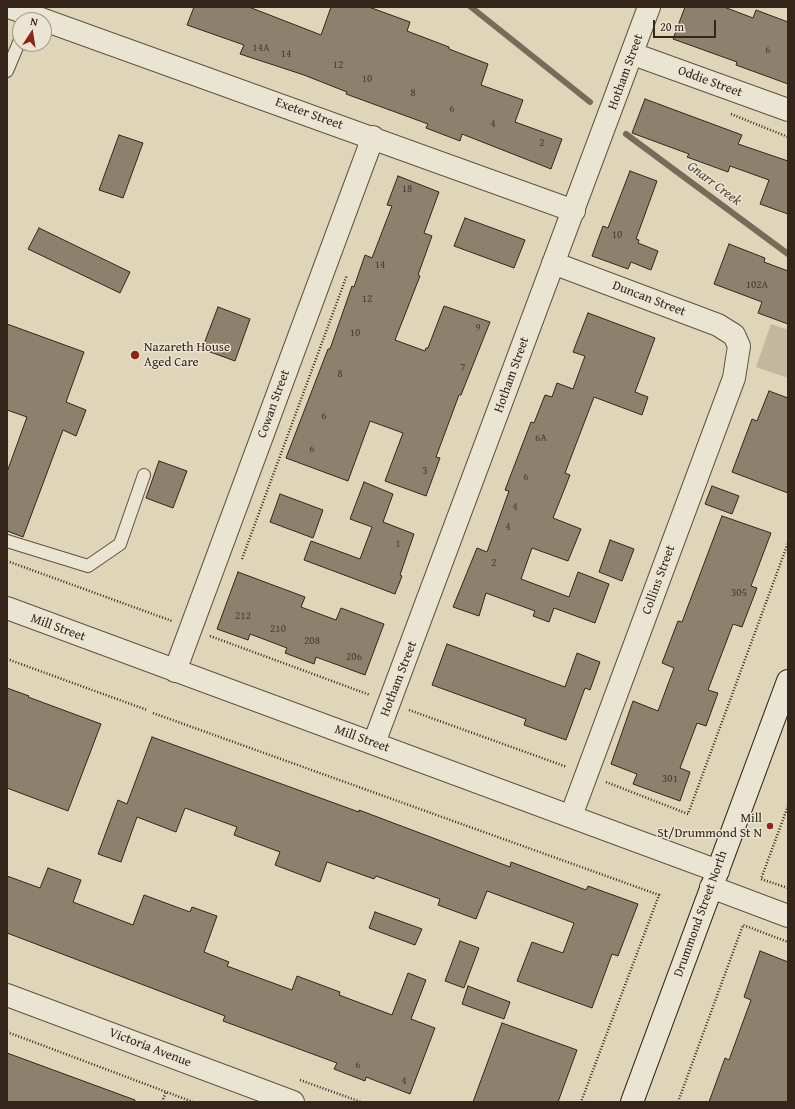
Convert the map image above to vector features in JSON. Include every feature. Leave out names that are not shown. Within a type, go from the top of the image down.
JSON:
[{"type":"street","name":"Exeter Street","points":[[9,7],[21,12]]},
{"type":"street","name":"Hotham Street","points":[[374,743],[553,263],[633,54],[649,7]]},
{"type":"street","name":"Exeter Street","points":[[52,24],[373,137],[574,211]]},
{"type":"street","name":"Oddie Street","points":[[633,54],[788,110]]},
{"type":"street","name":"Cowan Street","points":[[175,671],[373,137]]},
{"type":"street","name":"Duncan Street","points":[[553,263],[718,325],[731,332],[736,337],[738,343]]},
{"type":"street","name":"Collins Street","points":[[570,816],[734,378],[739,356],[738,343]]},
{"type":"street","name":"Mill Street","points":[[7,608],[570,816],[714,879],[788,916]]},
{"type":"street","name":"Drummond Street North","points":[[632,1102],[788,681]]},
{"type":"street","name":"Victoria Avenue","points":[[7,995],[293,1102]]},
{"type":"lane","points":[[7,71],[15,52]]},
{"type":"lane","points":[[7,541],[88,566],[120,544],[144,475]]},
{"type":"path","points":[[7,561],[586,774],[688,814],[788,543]]},
{"type":"path","points":[[7,659],[147,710]]},
{"type":"path","points":[[153,712],[659,894],[581,1102]]},
{"type":"path","points":[[788,806],[761,879],[788,888]]},
{"type":"path","points":[[678,1102],[743,925],[788,942]]},
{"type":"path","points":[[7,1032],[193,1102]]},
{"type":"path","points":[[162,1102],[166,1092]]},
{"type":"shaded area","points":[[771,324],[788,330],[788,378],[756,367]]},
{"type":"building","points":[[194,7],[249,7],[321,35],[331,7],[369,7],[410,22],[407,31],[488,64],[481,85],[523,100],[515,122],[562,139],[551,169],[462,134],[460,141],[426,128],[428,124],[346,94],[347,92],[304,75],[240,54],[244,45],[187,25]]},
{"type":"building","points":[[685,7],[724,7],[753,18],[756,10],[788,22],[788,84],[736,65],[737,62],[673,39]]},
{"type":"building","points":[[645,99],[742,135],[738,144],[788,161],[788,214],[760,204],[769,180],[730,166],[728,172],[687,157],[689,154],[632,133]]},
{"type":"building","points":[[119,135],[143,143],[123,198],[99,190]]},
{"type":"building","points":[[630,171],[657,181],[636,239],[639,240],[638,243],[658,251],[651,270],[631,262],[628,269],[592,256],[603,226],[608,228]]},
{"type":"building","points":[[398,176],[439,192],[424,233],[432,236],[418,275],[420,276],[395,340],[425,351],[426,348],[428,348],[444,306],[490,322],[461,395],[459,395],[436,457],[440,458],[426,496],[385,481],[403,433],[370,421],[348,481],[286,458],[328,349],[330,349],[352,286],[354,287],[365,255],[372,258],[392,206],[387,205]]},
{"type":"building","points":[[465,218],[525,240],[514,268],[454,246]]},
{"type":"building","points":[[39,228],[130,272],[120,293],[28,249]]},
{"type":"building","points":[[729,244],[765,258],[764,262],[788,271],[788,324],[758,313],[762,302],[714,284]]},
{"type":"building","points":[[218,307],[250,319],[235,361],[202,349]]},
{"type":"building","points":[[588,313],[655,338],[635,392],[648,397],[642,415],[594,397],[565,473],[570,475],[553,518],[581,529],[568,561],[532,548],[521,579],[569,597],[578,572],[609,584],[595,623],[554,608],[549,622],[533,616],[535,611],[486,593],[479,616],[453,607],[477,548],[487,552],[509,491],[505,490],[531,422],[534,423],[545,395],[552,397],[557,383],[573,389],[585,356],[573,352]]},
{"type":"building","points":[[7,324],[84,352],[66,402],[86,410],[76,436],[63,430],[23,537],[7,531],[7,472],[27,417],[7,410]]},
{"type":"building","points":[[769,391],[788,398],[788,493],[732,472],[752,419],[757,421]]},
{"type":"building","points":[[159,461],[187,471],[173,508],[146,498]]},
{"type":"building","points":[[364,482],[393,494],[383,522],[414,534],[400,575],[402,576],[395,594],[304,560],[311,541],[360,559],[372,527],[350,519]]},
{"type":"building","points":[[712,486],[739,496],[732,514],[705,504]]},
{"type":"building","points":[[280,494],[323,510],[313,538],[270,522]]},
{"type":"building","points":[[722,516],[771,533],[751,586],[757,588],[742,627],[733,624],[708,690],[718,693],[706,726],[697,723],[680,768],[690,772],[680,801],[633,784],[637,774],[611,764],[633,701],[658,711],[674,668],[662,663],[678,621],[682,622]]},
{"type":"building","points":[[610,540],[634,549],[622,581],[599,572]]},
{"type":"building","points":[[238,572],[305,597],[301,607],[336,620],[341,608],[384,624],[365,675],[316,657],[314,664],[285,653],[287,648],[250,634],[248,640],[217,629]]},
{"type":"building","points":[[447,644],[565,687],[577,653],[600,662],[590,690],[585,688],[566,740],[524,725],[526,719],[432,685]]},
{"type":"building","points":[[7,688],[101,724],[68,811],[7,788]]},
{"type":"building","points":[[152,737],[359,812],[359,810],[510,867],[511,862],[586,890],[588,886],[638,904],[618,956],[612,954],[592,1008],[517,981],[532,942],[563,953],[574,923],[487,891],[476,919],[438,905],[440,899],[376,876],[374,879],[327,862],[320,882],[275,865],[280,852],[234,835],[237,827],[185,808],[176,832],[137,817],[121,862],[98,854],[118,800],[127,804]]},
{"type":"building","points":[[48,868],[81,880],[73,902],[133,925],[144,895],[190,912],[192,907],[217,916],[204,952],[229,962],[227,966],[292,990],[297,976],[340,992],[339,995],[392,1015],[408,973],[426,980],[411,1019],[435,1028],[410,1094],[366,1077],[365,1081],[334,1069],[337,1063],[223,1021],[225,1016],[7,933],[7,876],[40,888]]},
{"type":"building","points":[[375,912],[422,929],[415,945],[369,928]]},
{"type":"building","points":[[460,941],[479,948],[464,988],[445,981]]},
{"type":"building","points":[[760,951],[788,962],[788,1102],[709,1102],[725,1058],[729,1060],[751,1000],[744,997]]},
{"type":"building","points":[[468,986],[510,1002],[504,1019],[462,1004]]},
{"type":"building","points":[[502,1023],[577,1050],[558,1102],[473,1102]]},
{"type":"building","points":[[7,1053],[135,1100],[135,1102],[7,1102]]},
{"type":"waterway","name":"Gnarr Creek","points":[[471,7],[590,102]]},
{"type":"waterway","name":"Gnarr Creek","points":[[626,134],[788,254]]},
{"type":"place","name":"Nazareth House Aged Care","points":[[135,355]]},
{"type":"place","name":"Mill St/Drummond St N","points":[[770,826]]}]
